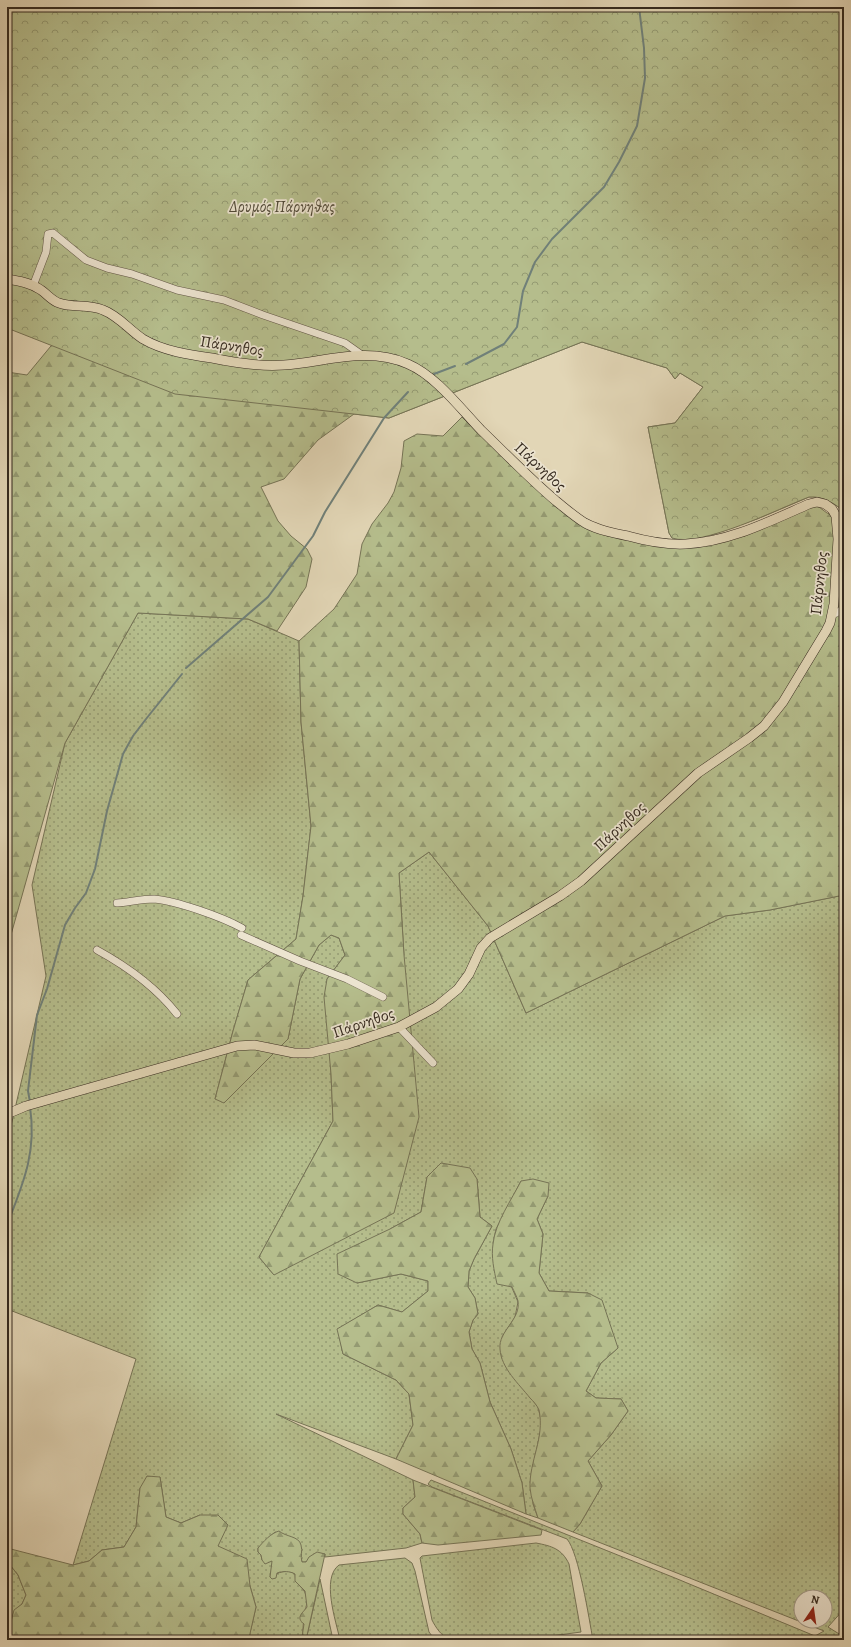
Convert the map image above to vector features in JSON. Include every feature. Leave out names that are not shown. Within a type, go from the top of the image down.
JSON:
[{"type":"main road","name":"Πάρνηθος","points":[[7,279],[42,290],[57,303],[93,307],[106,311],[143,339],[155,344],[212,358],[256,365],[283,365],[347,355],[362,355],[390,358],[418,368],[440,387],[535,483],[575,516],[587,524],[606,531],[651,541],[682,544],[693,543],[719,539],[744,531],[811,503],[819,502],[827,505],[835,515],[838,535],[835,594],[832,615],[826,631],[776,713],[764,726],[749,738],[698,773],[576,885],[560,896],[496,933],[481,948],[469,974],[458,989],[436,1007],[399,1027],[348,1044],[310,1053],[294,1053],[254,1044],[237,1046],[40,1102],[7,1114]]},
{"type":"street","points":[[33,286],[46,252],[48,234],[54,233],[86,260],[177,290],[224,300],[345,343],[362,355]]},
{"type":"street","points":[[832,615],[844,609]]},
{"type":"street","points":[[117,903],[153,899],[166,901],[229,921],[241,932],[300,961],[347,979],[383,997]]},
{"type":"street","points":[[97,950],[136,973],[156,991],[177,1014]]},
{"type":"street","points":[[399,1027],[433,1063]]},
{"type":"green space","name":"Δρυμός Πάρνηθας","points":[[7,7],[844,7],[844,511],[824,499],[809,497],[757,519],[711,535],[672,538],[669,533],[648,427],[675,423],[703,387],[680,373],[675,379],[667,368],[582,342],[389,418],[354,414],[318,440],[284,479],[261,487],[278,521],[291,536],[307,549],[312,559],[306,587],[277,631],[248,619],[138,613],[65,743],[7,949],[7,372],[27,375],[79,312]]},
{"type":"green space","name":"Δρυμός Πάρνηθας","points":[[7,7],[844,7],[844,511],[824,499],[809,497],[720,532],[685,540],[672,538],[669,533],[648,427],[675,423],[703,387],[680,373],[675,379],[667,368],[582,342],[389,418],[175,394],[7,328]]},
{"type":"green space","points":[[462,417],[524,478],[609,534],[713,543],[811,505],[819,507],[827,513],[844,518],[844,895],[770,910],[725,916],[526,1013],[488,926],[429,852],[399,873],[404,955],[419,1117],[394,1213],[274,1275],[259,1257],[333,1121],[331,1074],[324,997],[327,979],[345,955],[339,938],[331,935],[319,945],[300,979],[288,1039],[224,1103],[215,1099],[248,980],[296,939],[303,896],[311,826],[301,722],[299,641],[334,609],[357,574],[362,544],[372,524],[388,503],[394,492],[401,468],[404,441],[417,434],[443,436]]},
{"type":"green space","points":[[138,613],[248,619],[299,641],[301,722],[311,826],[303,896],[296,939],[248,980],[215,1099],[288,1039],[300,979],[319,945],[331,935],[339,938],[345,955],[327,979],[333,1121],[259,1257],[274,1275],[404,955],[399,873],[429,852],[488,926],[526,1013],[725,916],[770,910],[844,895],[844,1609],[833,1621],[833,1589],[793,1589],[793,1619],[573,1532],[580,1524],[602,1486],[588,1461],[611,1435],[628,1411],[621,1399],[596,1398],[586,1391],[601,1363],[618,1348],[588,1293],[549,1291],[539,1273],[543,1234],[537,1219],[548,1196],[521,1181],[496,1229],[493,1243],[518,1302],[515,1317],[502,1337],[526,1392],[538,1407],[542,1424],[532,1471],[533,1504],[538,1518],[526,1514],[522,1483],[511,1449],[490,1402],[480,1363],[472,1349],[469,1332],[473,1320],[478,1314],[475,1298],[468,1287],[469,1271],[492,1226],[480,1217],[477,1179],[427,1177],[421,1212],[390,1229],[357,1283],[401,1274],[428,1281],[428,1291],[402,1312],[378,1305],[338,1329],[343,1354],[396,1380],[409,1394],[413,1425],[396,1459],[276,1414],[413,1480],[415,1497],[403,1508],[403,1514],[420,1534],[422,1543],[406,1548],[325,1557],[325,1554],[306,1562],[302,1562],[300,1556],[302,1549],[291,1537],[275,1532],[258,1548],[258,1552],[261,1555],[262,1560],[273,1561],[270,1577],[286,1571],[292,1572],[295,1574],[295,1579],[305,1592],[307,1602],[304,1615],[303,1640],[247,1640],[256,1607],[250,1586],[218,1546],[200,1515],[181,1523],[166,1517],[160,1477],[140,1488],[136,1527],[124,1547],[102,1550],[89,1561],[73,1565],[136,1359],[7,1309],[7,1143],[46,976],[32,885],[65,743]]},
{"type":"green space","points":[[441,1163],[470,1168],[477,1179],[480,1217],[492,1226],[469,1271],[468,1287],[475,1298],[478,1314],[473,1320],[469,1332],[472,1349],[480,1363],[490,1402],[511,1449],[522,1483],[526,1514],[396,1459],[413,1425],[409,1394],[396,1380],[343,1354],[337,1329],[378,1305],[402,1312],[428,1291],[428,1281],[401,1274],[357,1283],[338,1274],[337,1254],[390,1229],[421,1212],[427,1177]]},
{"type":"green space","points":[[533,1179],[549,1183],[548,1196],[537,1219],[543,1234],[539,1273],[549,1291],[588,1293],[602,1300],[618,1348],[601,1363],[586,1391],[596,1398],[621,1399],[628,1411],[611,1435],[588,1461],[602,1486],[580,1524],[573,1532],[538,1518],[532,1500],[530,1478],[539,1440],[539,1410],[507,1369],[501,1356],[500,1349],[502,1337],[516,1314],[518,1301],[512,1287],[497,1284],[492,1249],[494,1236],[504,1211],[521,1181]]},
{"type":"green space","points":[[147,1476],[160,1477],[166,1517],[181,1523],[200,1515],[218,1515],[228,1525],[218,1546],[247,1559],[250,1586],[256,1607],[249,1638],[247,1640],[209,1640],[188,1635],[186,1640],[10,1640],[9,1630],[14,1610],[22,1604],[26,1595],[18,1575],[7,1561],[7,1548],[73,1565],[89,1561],[102,1550],[124,1547],[136,1527],[140,1488]]},
{"type":"green space","points":[[413,1480],[542,1530],[541,1535],[438,1545],[422,1543],[420,1534],[403,1514],[403,1508],[415,1497]]},
{"type":"green space","points":[[431,1480],[675,1578],[793,1627],[793,1629],[798,1629],[815,1636],[824,1631],[819,1629],[831,1629],[844,1637],[844,1640],[593,1640],[576,1558],[567,1539],[432,1487],[428,1484]]},
{"type":"green space","points":[[279,1531],[295,1538],[300,1542],[302,1547],[302,1562],[306,1562],[309,1557],[317,1552],[325,1554],[306,1640],[303,1640],[302,1637],[304,1624],[300,1619],[302,1613],[307,1607],[305,1591],[295,1581],[295,1574],[293,1573],[279,1572],[277,1573],[276,1578],[272,1579],[270,1577],[272,1561],[265,1564],[258,1552],[258,1548],[265,1541]]},
{"type":"green space","points":[[536,1543],[547,1545],[556,1549],[563,1555],[569,1564],[581,1632],[521,1640],[449,1640],[441,1634],[432,1620],[420,1558],[422,1556]]},
{"type":"green space","points":[[405,1558],[412,1563],[415,1571],[429,1632],[435,1640],[340,1640],[333,1611],[330,1589],[334,1571],[339,1565]]},
{"type":"green space","points":[[7,1561],[18,1575],[26,1595],[22,1604],[14,1611],[9,1630],[10,1640],[7,1640]]},
{"type":"green space","points":[[320,1579],[333,1640],[306,1640]]},
{"type":"green space","points":[[188,1635],[209,1640],[186,1640]]},
{"type":"waterway","points":[[466,364],[504,344],[517,327],[523,291],[535,262],[552,239],[604,187],[619,162],[637,126],[645,78],[644,48],[639,7]]},
{"type":"waterway","points":[[434,374],[455,366]]},
{"type":"waterway","points":[[186,668],[268,597],[313,536],[325,512],[384,418],[408,392]]},
{"type":"waterway","points":[[30,1102],[28,1091],[37,1015],[47,989],[65,925],[86,893],[95,869],[107,811],[123,754],[133,736],[182,674]]},
{"type":"waterway","points":[[7,1225],[23,1182],[30,1153],[32,1139],[30,1107]]}]
